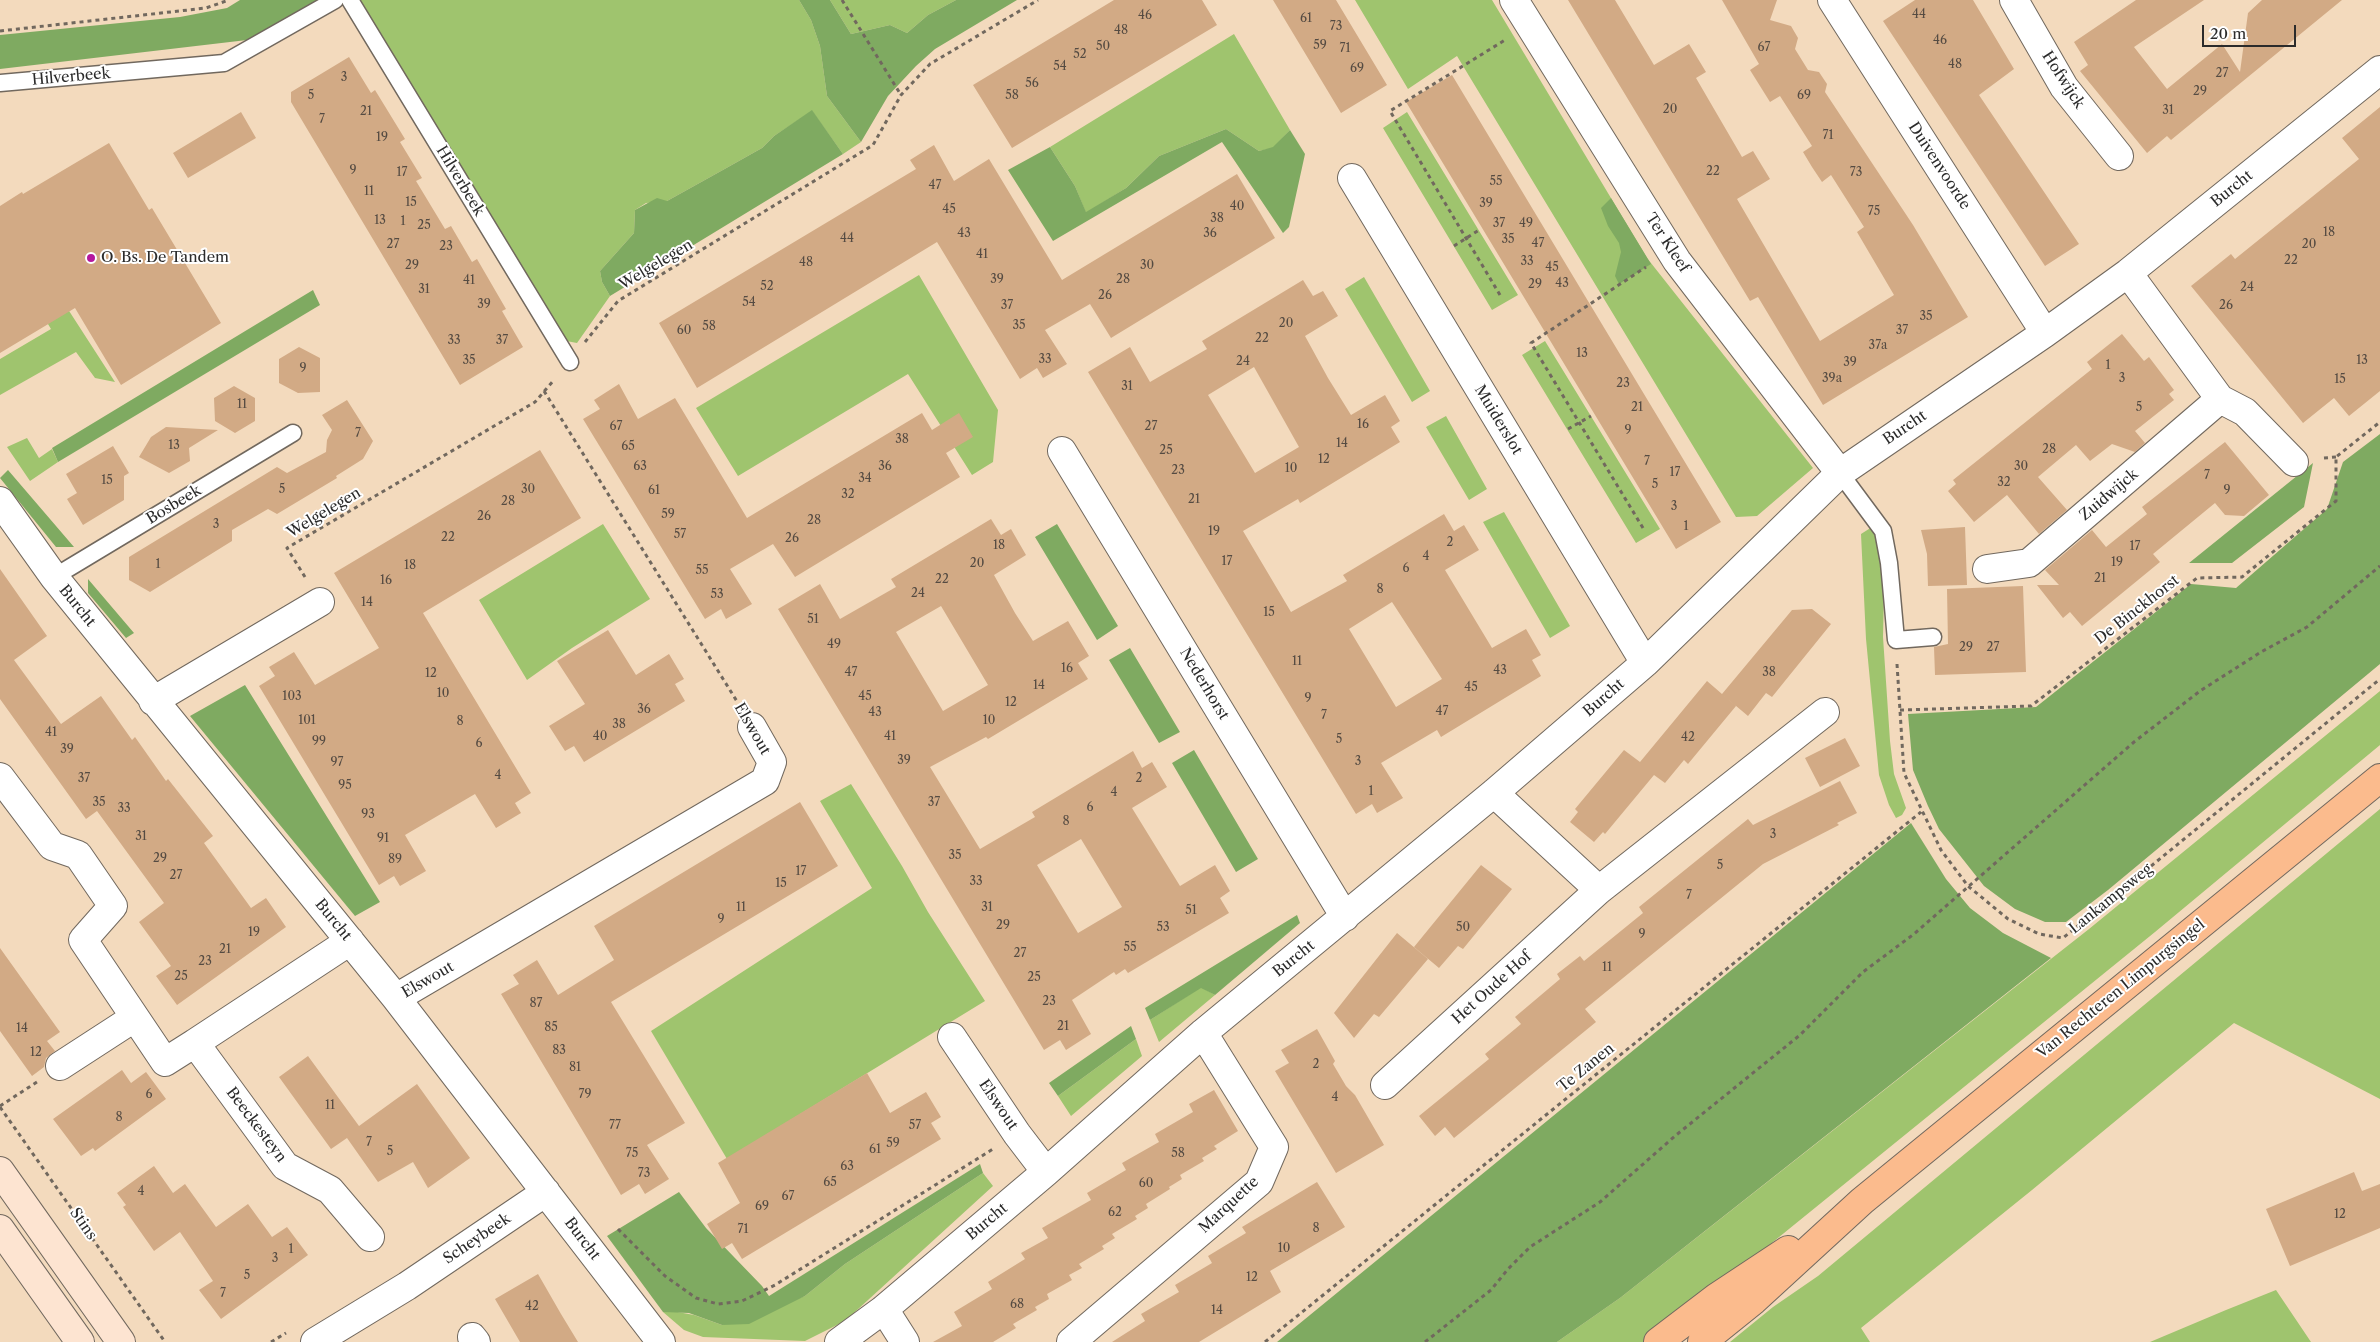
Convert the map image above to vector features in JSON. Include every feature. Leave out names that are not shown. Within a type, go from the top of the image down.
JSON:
[{"type":"main road","name":"Van Rechteren Limpurgsingel","points":[[1702,1342],[1754,1300],[1862,1201],[2380,778]]},
{"type":"main road","name":"Van Rechteren Limpurgsingel","points":[[1658,1342],[1718,1297],[1862,1201]]},
{"type":"street","name":"Ter Kleef","points":[[1514,0],[1671,251],[1840,473]]},
{"type":"street","name":"Hofwijck","points":[[2014,0],[2064,87],[2119,156]]},
{"type":"street","name":"Duivenvoorde","points":[[1840,2],[2045,333]]},
{"type":"street","name":"Burcht","points":[[839,1342],[884,1308],[1046,1172],[1203,1033],[1346,917],[1645,663],[1840,473],[2045,333],[2128,272],[2380,70]]},
{"type":"street","name":"Muiderslot","points":[[1352,178],[1645,663]]},
{"type":"street","points":[[2128,272],[2220,400],[2244,412],[2294,462]]},
{"type":"street","name":"Zuidwijck","points":[[1987,569],[2029,562],[2220,400]]},
{"type":"street","name":"Nederhorst","points":[[1062,451],[1346,917]]},
{"type":"street","name":"Burcht","points":[[0,501],[54,577],[396,998],[662,1342]]},
{"type":"street","points":[[153,701],[320,602]]},
{"type":"street","name":"Het Oude Hof","points":[[1385,1085],[1600,890],[1825,712]]},
{"type":"street","name":"Elswout","points":[[396,998],[765,781],[772,762],[752,727]]},
{"type":"street","points":[[0,777],[52,846],[78,855],[113,906],[82,940],[165,1062],[350,941]]},
{"type":"street","points":[[1494,793],[1600,890]]},
{"type":"street","points":[[60,1066],[134,1018]]},
{"type":"street","name":"Marquette","points":[[1071,1342],[1259,1182],[1274,1147],[1203,1033]]},
{"type":"street","name":"Elswout","points":[[952,1036],[1017,1134],[1046,1172]]},
{"type":"street","name":"Beeckesteyn","points":[[196,1043],[285,1166],[330,1190],[370,1237]]},
{"type":"street","points":[[0,1171],[121,1342]]},
{"type":"street","name":"Scheybeek","points":[[315,1342],[407,1286],[546,1192]]},
{"type":"street","points":[[0,1229],[80,1342]]},
{"type":"street","name":"Scheybeek","points":[[349,1342],[407,1286]]},
{"type":"street","points":[[884,1308],[904,1342]]},
{"type":"lane","name":"Hilverbeek","points":[[0,83],[224,63],[335,0]]},
{"type":"lane","name":"Hilverbeek","points":[[350,0],[570,362]]},
{"type":"lane","name":"Bosbeek","points":[[54,577],[293,433]]},
{"type":"lane","points":[[1840,473],[1883,531],[1889,563],[1896,640],[1933,637]]},
{"type":"path","points":[[0,31],[206,8],[229,0]]},
{"type":"path","points":[[842,0],[901,95]]},
{"type":"path","name":"Welgelegen","points":[[320,602],[287,548],[536,402],[618,301],[873,145],[901,95],[930,64],[1038,0]]},
{"type":"path","points":[[1500,295],[1390,110],[1530,24]]},
{"type":"path","points":[[1454,246],[1479,230]]},
{"type":"path","points":[[1643,528],[1530,343],[1671,251]]},
{"type":"path","name":"Elswout","points":[[544,391],[752,727]]},
{"type":"path","points":[[1568,429],[1591,416]]},
{"type":"path","name":"De Binckhorst","points":[[1900,710],[2031,706],[2197,578],[2242,577],[2336,502],[2336,457],[2380,422]]},
{"type":"path","points":[[1425,1342],[1491,1290],[1508,1269],[1530,1247],[1600,1202],[1675,1136],[1800,1035],[1863,972],[1914,934],[2149,730],[2200,691],[2261,652],[2307,627],[2380,566]]},
{"type":"path","name":"Lankampsweg","points":[[1896,640],[1904,773],[1921,812],[1941,850],[1968,886],[2008,919],[2039,934],[2063,938],[2380,679]]},
{"type":"path","name":"Te Zanen","points":[[1265,1342],[1921,812]]},
{"type":"path","points":[[0,1106],[60,1066]]},
{"type":"path","name":"Stins","points":[[0,1106],[165,1342]]},
{"type":"path","points":[[618,1229],[665,1276],[696,1298],[718,1304],[742,1302],[775,1285],[1017,1134]]},
{"type":"green space","points":[[240,0],[318,0],[247,40],[0,69],[0,35],[180,17],[227,8]]},
{"type":"green space","points":[[355,0],[799,0],[811,20],[820,46],[827,96],[861,142],[843,154],[812,111],[774,136],[762,148],[721,171],[667,201],[646,203],[635,210],[634,233],[600,271],[602,282],[610,296],[577,343],[561,340]]},
{"type":"green space","points":[[799,0],[830,0],[851,34],[890,25],[907,33],[928,15],[956,0],[1017,0],[935,49],[916,66],[888,96],[861,142],[827,96],[820,46],[811,20]]},
{"type":"green space","points":[[830,0],[956,0],[928,15],[907,33],[890,25],[851,34]]},
{"type":"green space","points":[[1355,0],[1492,0],[1647,258],[1813,468],[1757,516],[1736,517],[1457,56],[1408,89]]},
{"type":"green space","points":[[1234,34],[1290,130],[1273,148],[1259,151],[1226,129],[1159,156],[1126,188],[1086,213],[1075,186],[1050,147]]},
{"type":"green space","points":[[812,110],[843,154],[610,296],[602,282],[600,271],[634,233],[635,210],[657,198],[667,201],[762,148],[774,136]]},
{"type":"green space","points":[[1407,112],[1518,295],[1492,310],[1383,128]]},
{"type":"green space","points":[[1226,129],[1259,151],[1273,147],[1290,130],[1305,154],[1289,227],[1283,233],[1222,142],[1053,241],[1008,170],[1050,147],[1075,186],[1086,212],[1126,188],[1159,156]]},
{"type":"green space","points":[[1611,198],[1651,264],[1619,284],[1615,276],[1621,252],[1619,243],[1608,226],[1601,208]]},
{"type":"green space","points":[[919,275],[998,410],[993,462],[972,475],[908,374],[738,476],[696,408]]},
{"type":"green space","points":[[1364,277],[1430,391],[1412,402],[1345,289]]},
{"type":"green space","points":[[51,283],[115,382],[95,378],[76,352],[0,395],[0,359],[51,329],[31,296]]},
{"type":"green space","points":[[313,290],[320,305],[58,462],[52,448]]},
{"type":"green space","points":[[1545,341],[1660,529],[1636,543],[1522,355]]},
{"type":"green space","points":[[1446,416],[1487,489],[1469,500],[1426,427]]},
{"type":"green space","points":[[2380,434],[2380,664],[2108,890],[2066,922],[2045,922],[2015,909],[1984,886],[1939,829],[1928,806],[1913,770],[1908,714],[2036,707],[2191,584],[2236,588],[2327,509],[2343,462]]},
{"type":"green space","points":[[27,438],[39,458],[52,449],[58,462],[30,481],[7,447]]},
{"type":"green space","points":[[2313,463],[2304,507],[2232,563],[2189,563]]},
{"type":"green space","points":[[8,470],[74,547],[56,547],[0,478]]},
{"type":"green space","points":[[1504,512],[1570,626],[1550,638],[1483,522]]},
{"type":"green space","points":[[603,524],[650,599],[572,648],[527,680],[479,600]]},
{"type":"green space","points":[[1057,524],[1118,626],[1097,640],[1035,537]]},
{"type":"green space","points":[[1872,527],[1879,538],[1884,593],[1883,637],[1890,741],[1894,774],[1906,808],[1902,815],[1896,818],[1889,805],[1879,775],[1866,639],[1861,534]]},
{"type":"green space","points":[[88,579],[134,633],[126,638],[88,593]]},
{"type":"green space","points":[[1130,648],[1180,732],[1159,743],[1109,660]]},
{"type":"green space","points":[[245,685],[380,902],[355,916],[190,716]]},
{"type":"green space","points":[[2380,691],[2380,745],[2155,932],[1699,1302],[1645,1342],[1557,1342],[1620,1298],[2089,929]]},
{"type":"green space","points":[[1194,750],[1258,859],[1236,872],[1172,763]]},
{"type":"green space","points":[[851,784],[928,912],[985,1001],[727,1159],[651,1031],[872,888],[820,801]]},
{"type":"green space","points":[[2380,809],[2380,1099],[2234,1023],[1861,1328],[1870,1342],[1730,1342],[1773,1307],[1818,1276]]},
{"type":"green space","points":[[1911,823],[1946,879],[1970,908],[2003,933],[2051,958],[1620,1298],[1557,1342],[1277,1342]]},
{"type":"green space","points":[[1297,915],[1300,923],[1215,995],[1201,988],[1150,1020],[1145,1008]]},
{"type":"green space","points":[[1201,987],[1215,995],[1159,1042],[1150,1020]]},
{"type":"green space","points":[[1131,1026],[1136,1039],[1058,1096],[1049,1083]]},
{"type":"green space","points":[[1136,1039],[1142,1056],[1071,1116],[1058,1096]]},
{"type":"green space","points":[[980,1164],[983,1173],[845,1264],[805,1296],[749,1324],[722,1325],[689,1313],[663,1312],[607,1236],[679,1192],[706,1228],[762,1286],[769,1296]]},
{"type":"green space","points":[[983,1173],[993,1186],[845,1321],[805,1341],[703,1337],[684,1330],[663,1312],[672,1311],[694,1315],[722,1325],[805,1296],[845,1264]]},
{"type":"green space","points":[[2276,1290],[2311,1342],[2150,1342],[2226,1310]]},
{"type":"building","points":[[1114,0],[1202,0],[1217,25],[1012,148],[973,85]]},
{"type":"building","points":[[1273,0],[1336,0],[1387,85],[1341,113]]},
{"type":"building","points":[[1568,0],[1615,0],[1654,65],[1689,44],[1706,72],[1696,78],[1742,157],[1753,151],[1770,179],[1737,199],[1820,341],[1894,295],[1857,232],[1864,227],[1831,175],[1822,182],[1803,152],[1812,146],[1780,96],[1770,102],[1750,70],[1759,64],[1722,0],[1777,0],[1770,20],[1791,26],[1798,38],[1795,49],[1808,70],[1819,72],[1827,84],[1825,92],[1913,225],[1968,317],[1823,405],[1758,297],[1750,301]]},
{"type":"building","points":[[1915,0],[1973,0],[2014,69],[1979,95],[2079,244],[2045,266],[1883,21]]},
{"type":"building","points":[[2136,0],[2204,0],[2134,47],[2167,89],[2222,44],[2240,72],[2248,13],[2262,0],[2342,0],[2171,140],[2167,136],[2147,153],[2080,71],[2088,65],[2074,42]]},
{"type":"building","points":[[349,57],[371,93],[375,90],[405,139],[400,142],[422,178],[416,181],[445,229],[451,226],[472,262],[477,259],[506,309],[502,311],[523,347],[460,385],[291,102],[291,92]]},
{"type":"building","points":[[1452,75],[1721,522],[1676,549],[1406,102]]},
{"type":"building","points":[[2380,107],[2380,391],[2349,416],[2334,398],[2303,423],[2191,286],[2231,254],[2235,259],[2359,159],[2342,138]]},
{"type":"building","points":[[241,112],[256,138],[188,178],[173,153]]},
{"type":"building","name":"O. Bs. De Tandem","points":[[109,143],[149,210],[152,208],[221,323],[121,385],[75,308],[0,353],[0,206]]},
{"type":"building","points":[[934,145],[954,181],[989,159],[1062,280],[1237,174],[1275,238],[1111,338],[1090,304],[1045,330],[1067,364],[1043,378],[1037,368],[1020,379],[937,242],[697,388],[659,323],[916,169],[910,160]]},
{"type":"building","points":[[1303,280],[1313,296],[1323,291],[1338,316],[1305,336],[1351,415],[1385,395],[1400,421],[1391,427],[1400,442],[1300,503],[1298,499],[1243,531],[1291,612],[1347,581],[1343,575],[1444,514],[1454,531],[1464,525],[1479,550],[1445,570],[1492,648],[1526,629],[1541,655],[1532,660],[1541,676],[1441,737],[1437,730],[1381,763],[1403,798],[1377,813],[1372,804],[1356,814],[1088,372],[1130,347],[1150,382],[1207,349],[1202,341]],"holes":[[[1254,367],[1299,447],[1255,473],[1208,395]],[[1392,602],[1442,679],[1396,707],[1349,629]]]},
{"type":"building","points":[[2122,334],[2144,361],[2149,357],[2174,390],[2169,394],[2174,400],[2135,431],[2145,443],[2135,452],[2112,444],[2090,461],[2076,445],[2038,477],[2067,510],[2039,534],[2007,495],[1974,522],[1948,491],[1956,484],[1953,480],[2092,369],[2087,362]]},
{"type":"building","points":[[299,347],[320,358],[320,392],[298,393],[279,383],[279,359]]},
{"type":"building","points":[[619,384],[638,419],[675,398],[747,518],[922,413],[932,430],[959,413],[973,437],[946,453],[960,477],[795,577],[773,544],[730,569],[752,604],[726,619],[721,609],[705,619],[583,419],[600,409],[594,400]]},
{"type":"building","points":[[234,386],[255,398],[255,421],[235,433],[215,421],[214,398]]},
{"type":"building","points":[[347,400],[373,441],[363,459],[336,476],[337,478],[277,514],[268,509],[232,530],[232,541],[150,592],[129,580],[129,557],[277,467],[287,473],[326,452],[327,440],[332,430],[322,415]]},
{"type":"building","points":[[166,427],[218,430],[189,448],[190,461],[169,473],[139,457],[151,437]]},
{"type":"building","points":[[2225,442],[2269,495],[2244,516],[2225,515],[2215,503],[2153,554],[2160,562],[2082,626],[2070,612],[2063,618],[2037,585],[2059,585],[2045,570],[2092,530],[2106,547],[2147,514],[2142,507]]},
{"type":"building","points":[[113,446],[129,473],[124,476],[124,500],[83,525],[67,499],[77,493],[66,474]]},
{"type":"building","points":[[540,450],[581,518],[423,613],[531,793],[515,803],[521,813],[496,828],[475,794],[405,835],[426,871],[400,886],[394,876],[379,885],[259,686],[275,676],[269,667],[294,652],[315,685],[379,648],[334,573]]},
{"type":"building","points":[[991,519],[1001,535],[1011,529],[1026,555],[994,575],[1033,641],[1068,621],[1089,656],[1078,663],[1088,679],[988,739],[986,737],[930,767],[980,849],[1035,817],[1032,812],[1133,751],[1142,768],[1152,762],[1167,787],[1132,808],[1180,886],[1215,865],[1230,891],[1220,898],[1229,913],[1128,973],[1125,969],[1116,975],[1114,972],[1072,1000],[1091,1034],[1066,1050],[1060,1040],[1044,1050],[778,609],[820,584],[840,619],[896,587],[891,579]],"holes":[[[941,606],[988,685],[943,711],[896,632]],[[1081,839],[1122,907],[1078,933],[1037,865]]]},
{"type":"building","points":[[1965,527],[1967,585],[1928,586],[1927,554],[1921,530]]},
{"type":"building","points":[[0,569],[47,636],[14,660],[61,724],[101,696],[132,740],[135,737],[166,781],[168,779],[213,836],[204,843],[251,908],[266,898],[286,927],[177,1005],[156,976],[171,966],[139,922],[164,903],[97,811],[86,819],[0,699]]},
{"type":"building","points":[[2023,586],[2026,672],[1935,675],[1934,647],[1948,644],[1947,589]]},
{"type":"building","points":[[1812,609],[1831,624],[1772,697],[1766,693],[1748,716],[1723,695],[1736,706],[1688,764],[1684,760],[1665,783],[1654,775],[1605,834],[1603,832],[1594,842],[1570,822],[1578,812],[1575,809],[1624,750],[1640,762],[1707,681],[1722,694],[1792,610]]},
{"type":"building","points":[[608,630],[636,675],[669,654],[684,679],[675,684],[685,701],[584,762],[574,746],[565,751],[549,726],[585,704],[557,661]]},
{"type":"building","points":[[1845,738],[1860,766],[1820,787],[1805,758]]},
{"type":"building","points":[[1840,781],[1857,813],[1837,823],[1839,825],[1763,864],[1585,1009],[1596,1022],[1454,1138],[1445,1127],[1435,1136],[1419,1116],[1489,1059],[1485,1054],[1521,1024],[1515,1017],[1560,979],[1557,974],[1580,956],[1584,961],[1643,913],[1639,907],[1748,819],[1753,825]]},
{"type":"building","points":[[800,802],[838,866],[611,1002],[685,1123],[647,1145],[669,1179],[645,1194],[639,1184],[621,1195],[501,994],[519,984],[513,975],[537,960],[558,995],[614,960],[594,926]]},
{"type":"building","points":[[1481,865],[1512,889],[1463,949],[1458,946],[1439,968],[1414,947]]},
{"type":"building","points":[[1397,933],[1428,959],[1379,1017],[1374,1014],[1354,1038],[1334,1013]]},
{"type":"building","points":[[0,948],[60,1032],[47,1041],[55,1051],[46,1058],[44,1067],[32,1076],[0,1031]]},
{"type":"building","points":[[1317,1029],[1335,1061],[1333,1064],[1346,1086],[1355,1095],[1384,1145],[1336,1173],[1275,1071],[1289,1063],[1281,1050]]},
{"type":"building","points":[[308,1056],[359,1126],[417,1084],[470,1158],[428,1188],[413,1162],[378,1182],[347,1138],[331,1149],[279,1077]]},
{"type":"building","points":[[122,1070],[131,1083],[146,1072],[166,1099],[95,1151],[93,1148],[81,1156],[53,1119]]},
{"type":"building","points":[[867,1073],[890,1113],[926,1092],[941,1117],[931,1123],[941,1139],[742,1259],[732,1243],[722,1249],[707,1224],[740,1203],[718,1163]]},
{"type":"building","points":[[1214,1090],[1238,1131],[1214,1146],[1217,1149],[1202,1158],[1204,1161],[1180,1175],[1182,1179],[1169,1187],[1170,1189],[1146,1204],[1148,1208],[1135,1216],[1137,1219],[1112,1234],[1115,1238],[1102,1246],[1104,1249],[1079,1264],[1082,1268],[1069,1275],[1072,1280],[1047,1294],[1049,1299],[1035,1307],[1037,1310],[1013,1324],[1016,1328],[993,1342],[933,1342],[962,1326],[954,1312],[992,1289],[988,1282],[1025,1259],[1021,1253],[1048,1238],[1042,1228],[1091,1200],[1087,1193],[1126,1170],[1122,1163],[1159,1142],[1155,1134],[1193,1112],[1189,1104]]},
{"type":"building","points":[[154,1166],[173,1193],[185,1184],[216,1227],[248,1204],[272,1237],[287,1227],[308,1255],[221,1319],[199,1290],[213,1281],[180,1232],[154,1251],[123,1207],[126,1205],[117,1193]]},
{"type":"building","points":[[2354,1172],[2362,1191],[2380,1184],[2380,1228],[2290,1266],[2266,1209]]},
{"type":"building","points":[[1317,1182],[1345,1227],[1270,1271],[1281,1292],[1199,1342],[1112,1342],[1145,1321],[1141,1314],[1179,1292],[1175,1285],[1212,1263],[1208,1256],[1246,1233],[1242,1227]]},
{"type":"building","points":[[538,1274],[578,1342],[520,1342],[495,1299]]},
{"type":"place","name":"O. Bs. De Tandem","points":[[91,258]]}]
